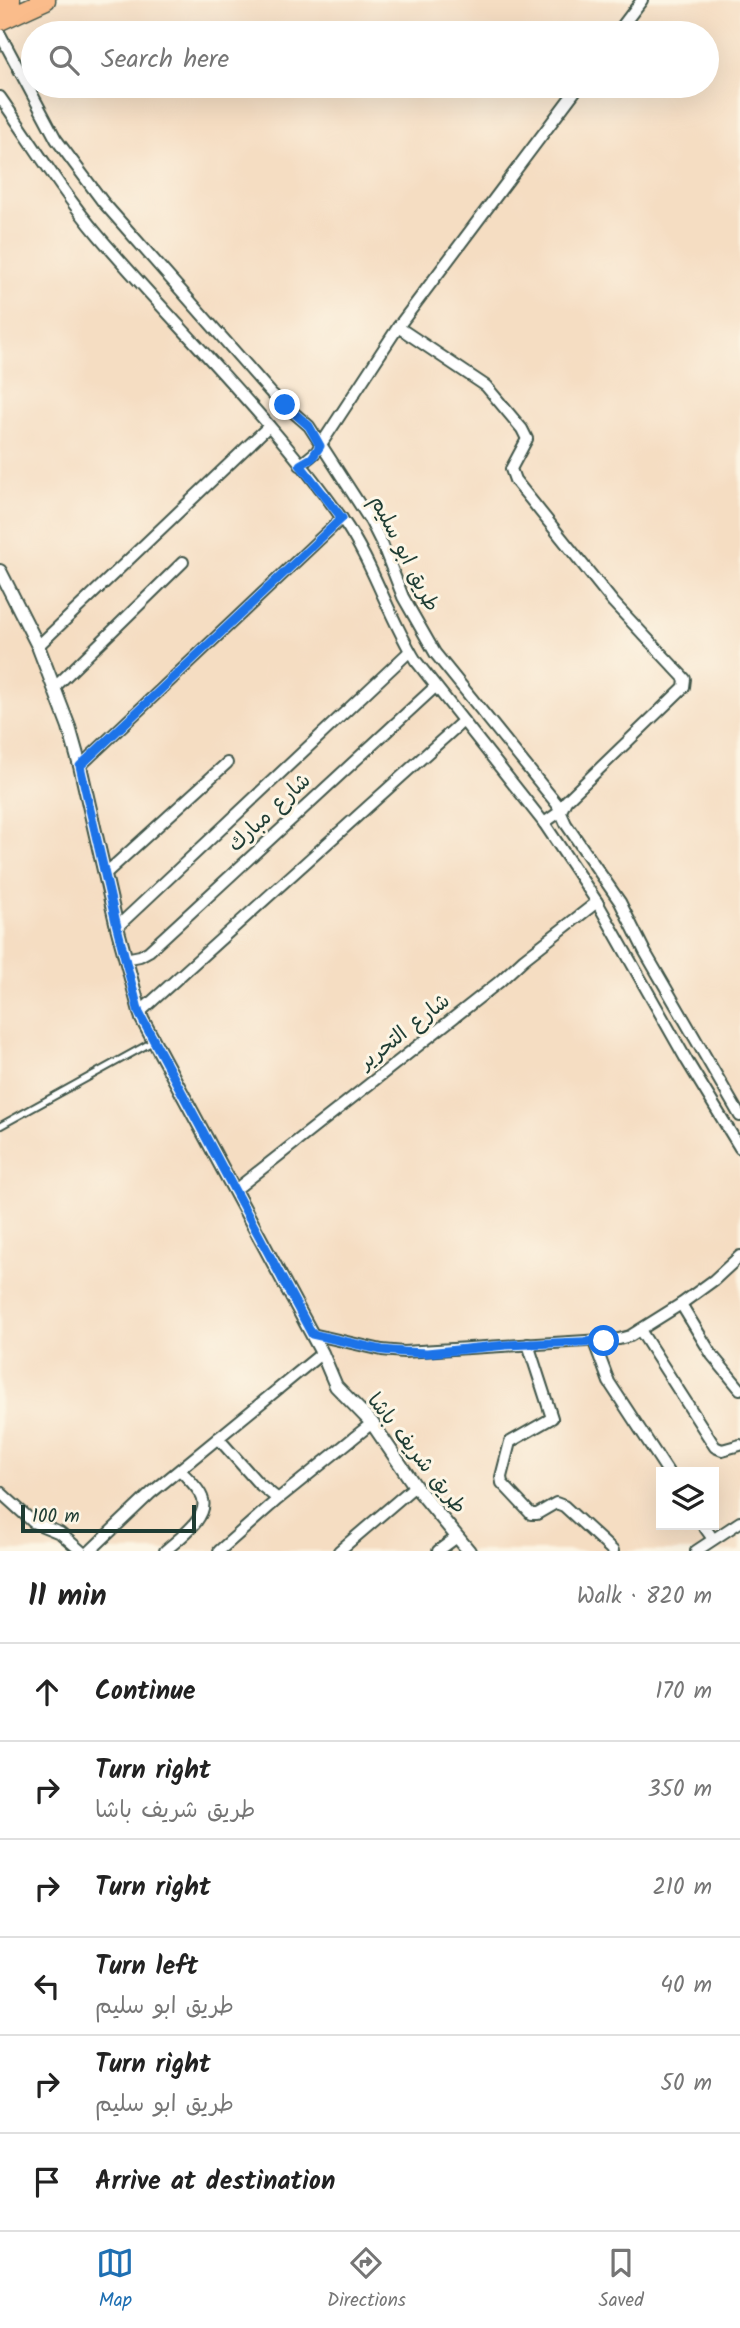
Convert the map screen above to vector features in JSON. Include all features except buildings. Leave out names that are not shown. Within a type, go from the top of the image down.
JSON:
[{"type":"highway","points":[[0,6],[11,0]]},
{"type":"highway","points":[[0,21],[46,0]]},
{"type":"street","points":[[626,21],[642,0]]},
{"type":"street","name":"طريق ابو سليم","points":[[0,34],[21,73]]},
{"type":"street","name":"طريق ابو سليم","points":[[0,97],[96,233],[269,426],[342,518],[410,651],[435,687],[544,822],[597,902],[740,1148]]},
{"type":"street","name":"طريق ابو سليم","points":[[34,98],[56,139],[108,209],[272,394],[309,426],[377,534],[403,597],[435,653],[561,811],[566,824],[620,902],[645,952],[740,1116]]},
{"type":"street","points":[[300,465],[312,458],[398,327],[570,98]]},
{"type":"street","points":[[398,327],[486,386],[523,429],[527,439],[511,469],[515,480],[613,602],[685,679],[684,687],[566,801],[561,811],[544,822]]},
{"type":"street","points":[[38,646],[269,426]]},
{"type":"street","points":[[80,766],[342,518]]},
{"type":"street","points":[[55,688],[183,562]]},
{"type":"street","name":"طريق شريف باشا","points":[[0,571],[38,646],[55,688],[80,766],[139,1013],[322,1353],[333,1382],[372,1423],[415,1486],[469,1551]]},
{"type":"street","points":[[117,927],[410,651]]},
{"type":"street","name":"شارع مبارك","points":[[125,959],[149,951],[435,687]]},
{"type":"street","points":[[139,1013],[463,721]]},
{"type":"street","points":[[106,874],[227,763]]},
{"type":"street","name":"شارع التحرير","points":[[235,1190],[597,902]]},
{"type":"street","points":[[312,1334],[382,1350],[427,1353],[620,1339],[640,1330],[681,1304],[738,1261]]},
{"type":"street","points":[[681,1304],[712,1355],[740,1390]]},
{"type":"street","points":[[640,1330],[715,1447],[722,1450],[740,1446]]},
{"type":"street","points":[[594,1342],[609,1382],[665,1467]]},
{"type":"street","points":[[528,1344],[552,1418],[510,1442],[500,1480],[527,1512],[534,1515],[551,1505],[560,1504],[613,1551]]},
{"type":"street","points":[[90,1551],[151,1493],[322,1353]]},
{"type":"street","points":[[219,1551],[372,1423]]},
{"type":"street","points":[[218,1438],[258,1483],[278,1499]]},
{"type":"street","points":[[165,1551],[198,1520],[204,1507],[202,1496],[180,1470]]},
{"type":"street","points":[[339,1551],[415,1486]]},
{"type":"street","points":[[0,1492],[33,1522],[60,1533],[81,1551]]},
{"type":"street","points":[[696,1551],[740,1522]]},
{"type":"street","points":[[707,1530],[713,1539]]},
{"type":"street","points":[[438,1551],[457,1537]]},
{"type":"lane","points":[[0,1126],[154,1041]]},
{"type":"route","points":[[285,405],[309,426],[320,446],[312,458],[300,465],[342,518],[80,766],[137,1006],[312,1334],[382,1350],[427,1353],[506,1345],[604,1341]]}]
